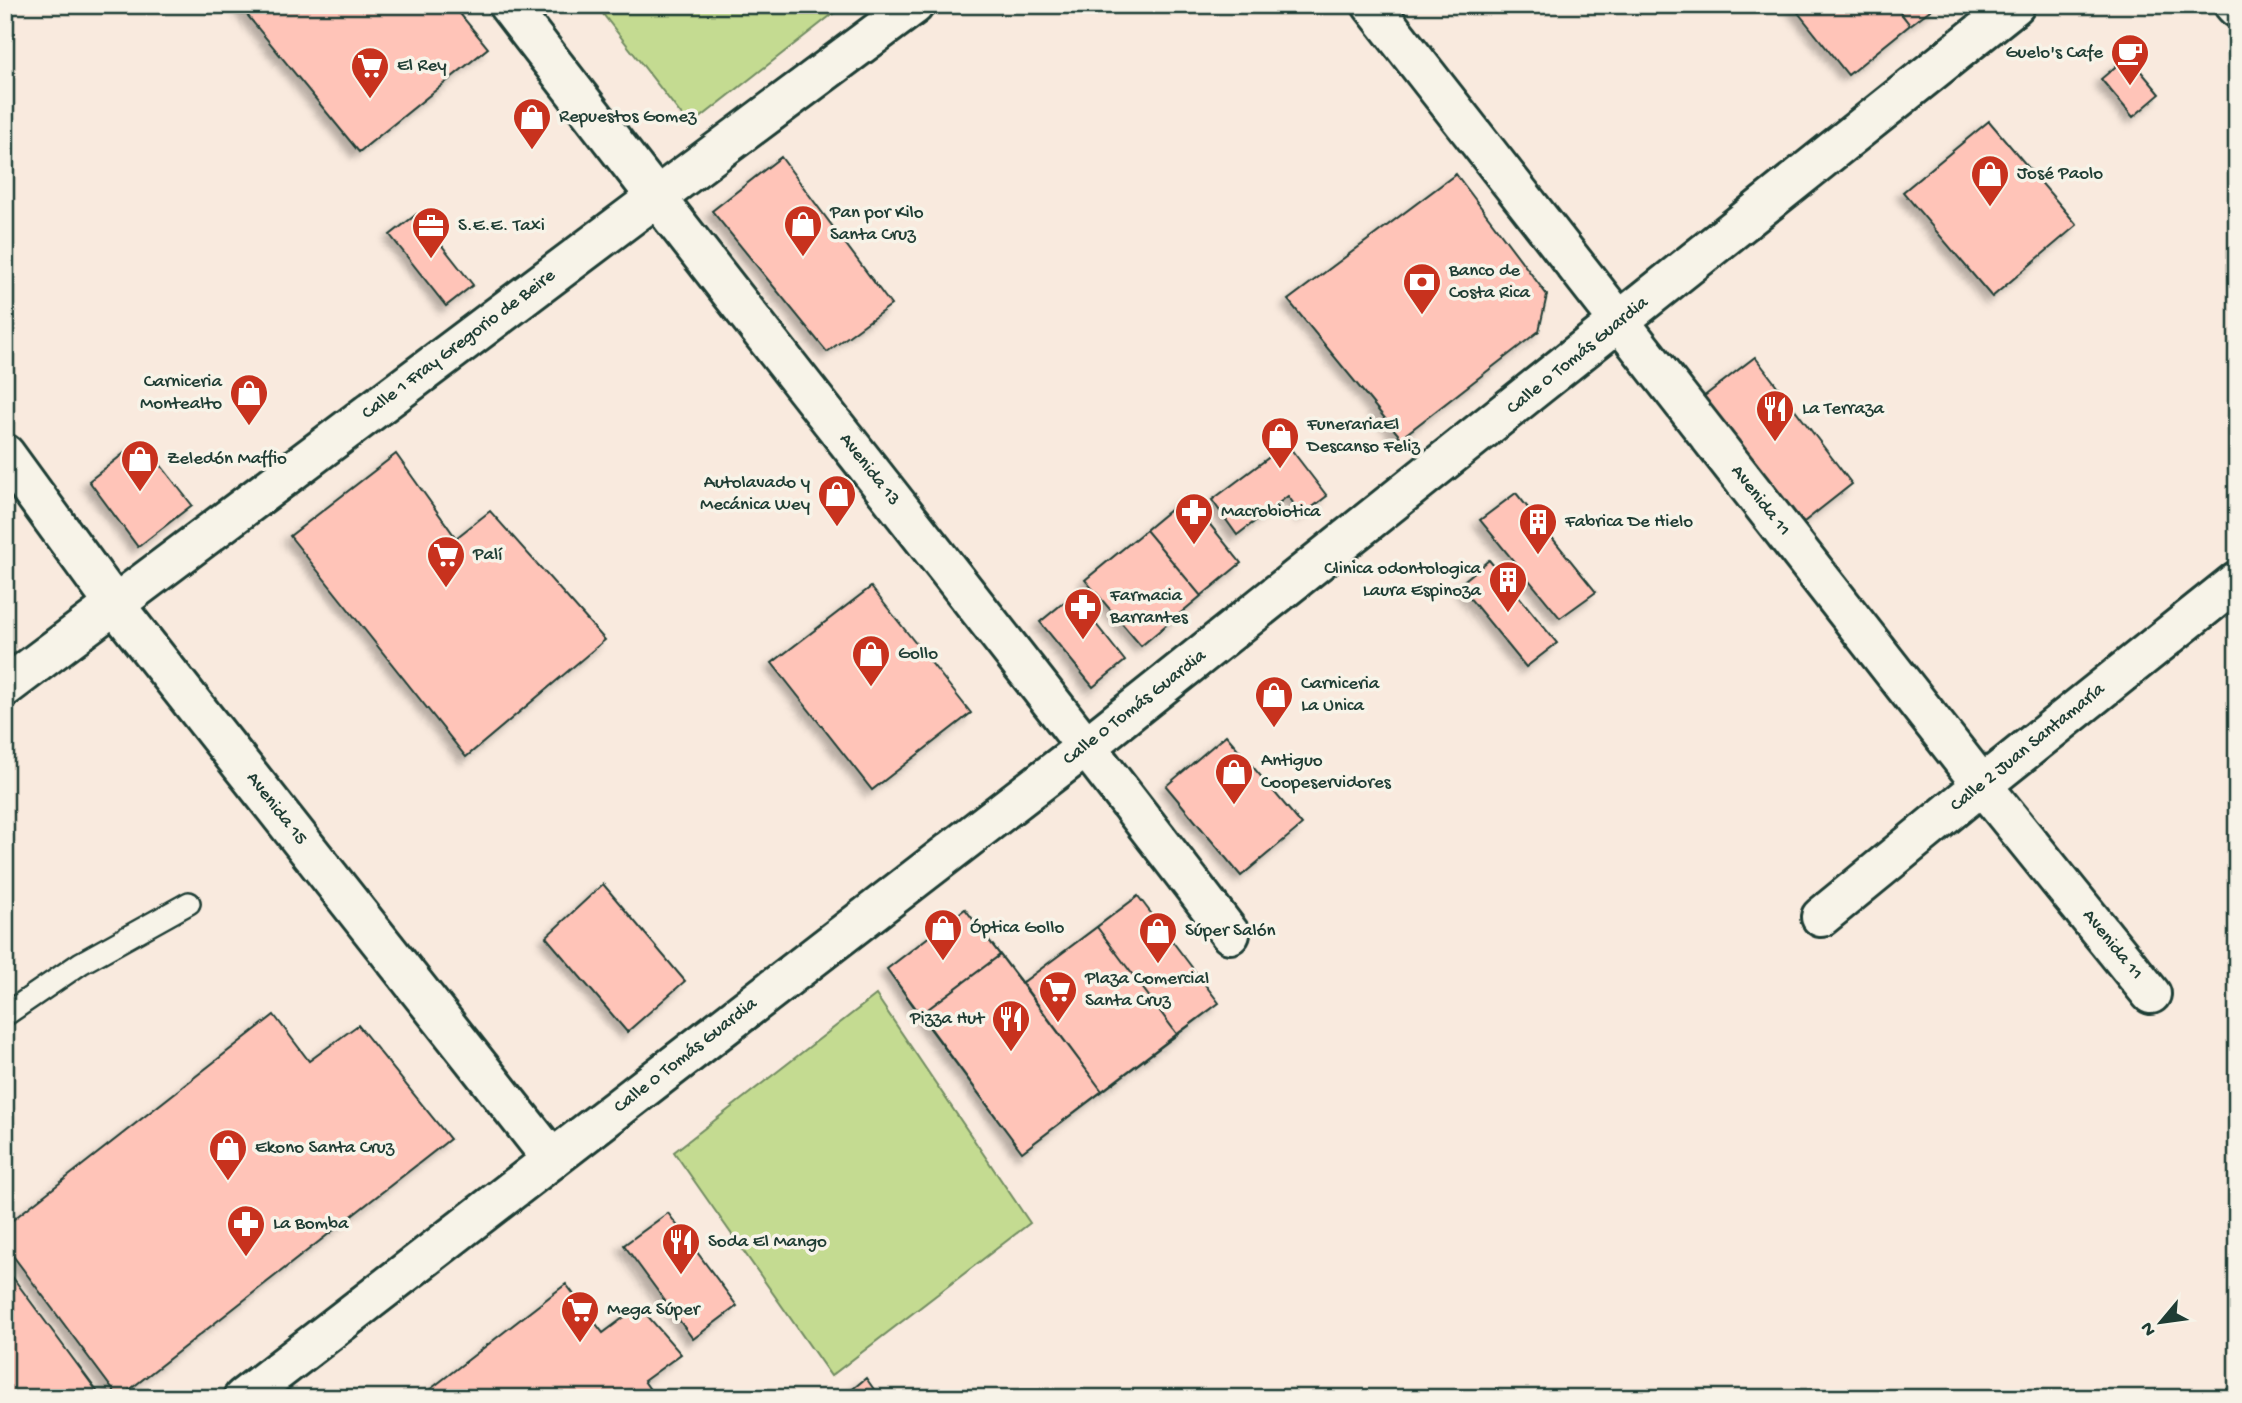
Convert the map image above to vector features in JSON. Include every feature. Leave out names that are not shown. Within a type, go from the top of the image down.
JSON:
[{"type":"street","name":"Avenida 13","points":[[508,5],[654,198],[1087,746],[1230,934]]},
{"type":"street","name":"Calle 1 Fray Gregorio de Beire","points":[[5,687],[915,5]]},
{"type":"street","name":"Avenida 11","points":[[1372,5],[1982,785],[2151,994]]},
{"type":"street","name":"Calle 0 Tomás Guardia","points":[[243,1398],[1087,746],[2015,5]]},
{"type":"street","name":"Avenida 15","points":[[5,454],[115,605],[552,1159]]},
{"type":"street","name":"Calle 2 Juan Santamaría","points":[[1821,917],[2237,582]]},
{"type":"lane","points":[[5,1015],[81,963],[189,903]]},
{"type":"green space","points":[[596,5],[844,5],[690,126]]},
{"type":"green space","points":[[876,995],[1030,1223],[831,1376],[674,1152]]},
{"type":"building","name":"El Rey","points":[[239,5],[453,5],[488,48],[359,152]]},
{"type":"building","points":[[1792,5],[1894,5],[1910,25],[1848,75]]},
{"type":"building","points":[[1895,5],[1937,5],[1910,25]]},
{"type":"building","name":"Guelo's Cafe","points":[[2128,56],[2160,94],[2133,117],[2101,79]]},
{"type":"building","name":"José Paolo","points":[[1989,121],[2077,225],[1992,297],[1903,192]]},
{"type":"building","name":"Pan por Kilo Santa Cruz","points":[[781,157],[891,305],[827,352],[712,211]]},
{"type":"building","name":"Banco de Costa Rica","points":[[1456,174],[1547,295],[1539,331],[1401,438],[1288,300]]},
{"type":"building","name":"S.E.E. Taxi","points":[[417,214],[473,285],[446,306],[390,235]]},
{"type":"building","name":"La Terraza","points":[[1755,357],[1852,484],[1795,529],[1698,401]]},
{"type":"building","name":"Zeledón Maffio","points":[[141,440],[192,505],[138,547],[89,481]]},
{"type":"building","name":"FunerariaEl Descanso Feliz","points":[[1287,444],[1327,496],[1302,515],[1288,496],[1237,535],[1212,500]]},
{"type":"building","name":"Palí","points":[[396,454],[456,538],[490,511],[605,640],[466,757],[290,536]]},
{"type":"building","name":"Fabrica De Hielo","points":[[1516,493],[1596,592],[1560,618],[1480,520]]},
{"type":"building","name":"Macrobiotica","points":[[1187,496],[1241,563],[1201,596],[1146,530]]},
{"type":"building","points":[[1146,530],[1201,596],[1141,646],[1085,580]]},
{"type":"building","name":"Clinica odontologica Laura Espinoza","points":[[1489,560],[1557,643],[1526,667],[1459,585]]},
{"type":"building","name":"Gollo","points":[[871,587],[971,713],[872,790],[772,663]]},
{"type":"building","name":"Farmacia Barrantes","points":[[1073,595],[1125,661],[1093,687],[1040,622]]},
{"type":"building","name":"Antiguo Coopeservidores","points":[[1226,735],[1302,825],[1241,876],[1166,786]]},
{"type":"building","points":[[603,884],[685,981],[627,1032],[546,937]]},
{"type":"building","name":"Plaza Comercial Santa Cruz","points":[[1138,896],[1219,1003],[1022,1152],[887,969],[965,909],[1022,983]]},
{"type":"building","name":"Súper Salón","points":[[1138,896],[1219,1003],[1177,1034],[1097,927]]},
{"type":"building","name":"Óptica Gollo","points":[[965,909],[1000,955],[920,1015],[887,969]]},
{"type":"building","points":[[1097,927],[1177,1034],[1102,1091],[1022,983]]},
{"type":"building","name":"Pizza Hut","points":[[1000,955],[1102,1091],[1022,1152],[920,1015]]},
{"type":"building","name":"Ekono Santa Cruz","points":[[274,1015],[309,1061],[358,1025],[450,1139],[119,1398],[5,1245],[5,1226]]},
{"type":"building","name":"Soda El Mango","points":[[668,1213],[737,1306],[693,1339],[624,1245]]},
{"type":"building","points":[[5,1267],[102,1398],[5,1398]]},
{"type":"building","name":"Mega Súper","points":[[566,1284],[603,1333],[639,1306],[681,1354],[644,1381],[656,1398],[419,1398]]},
{"type":"building","points":[[866,1378],[880,1398],[842,1398]]},
{"type":"place","name":"Guelo's Cafe","points":[[2130,87]]},
{"type":"place","name":"El Rey","points":[[370,100]]},
{"type":"place","name":"Repuestos Gomez","points":[[532,151]]},
{"type":"place","name":"José Paolo","points":[[1990,208]]},
{"type":"place","name":"Pan por Kilo Santa Cruz","points":[[803,258]]},
{"type":"place","name":"S.E.E. Taxi","points":[[431,260]]},
{"type":"place","name":"Banco de Costa Rica","points":[[1422,316]]},
{"type":"place","name":"Carniceria Montealto","points":[[249,427]]},
{"type":"place","name":"La Terraza","points":[[1775,443]]},
{"type":"place","name":"FunerariaEl Descanso Feliz","points":[[1280,470]]},
{"type":"place","name":"Zeledón Maffio","points":[[140,493]]},
{"type":"place","name":"Autolavado y Mecánica Wey","points":[[837,528]]},
{"type":"place","name":"Macrobiotica","points":[[1194,546]]},
{"type":"place","name":"Fabrica De Hielo","points":[[1538,556]]},
{"type":"place","name":"Palí","points":[[446,589]]},
{"type":"place","name":"Clinica odontologica Laura Espinoza","points":[[1508,614]]},
{"type":"place","name":"Farmacia Barrantes","points":[[1083,641]]},
{"type":"place","name":"Gollo","points":[[871,688]]},
{"type":"place","name":"Carniceria La Unica","points":[[1274,729]]},
{"type":"place","name":"Antiguo Coopeservidores","points":[[1234,806]]},
{"type":"place","name":"Óptica Gollo","points":[[943,962]]},
{"type":"place","name":"Súper Salón","points":[[1158,965]]},
{"type":"place","name":"Plaza Comercial Santa Cruz","points":[[1058,1024]]},
{"type":"place","name":"Pizza Hut","points":[[1011,1053]]},
{"type":"place","name":"Ekono Santa Cruz","points":[[228,1182]]},
{"type":"place","name":"La Bomba","points":[[246,1258]]},
{"type":"place","name":"Soda El Mango","points":[[681,1276]]},
{"type":"place","name":"Mega Súper","points":[[580,1344]]}]
